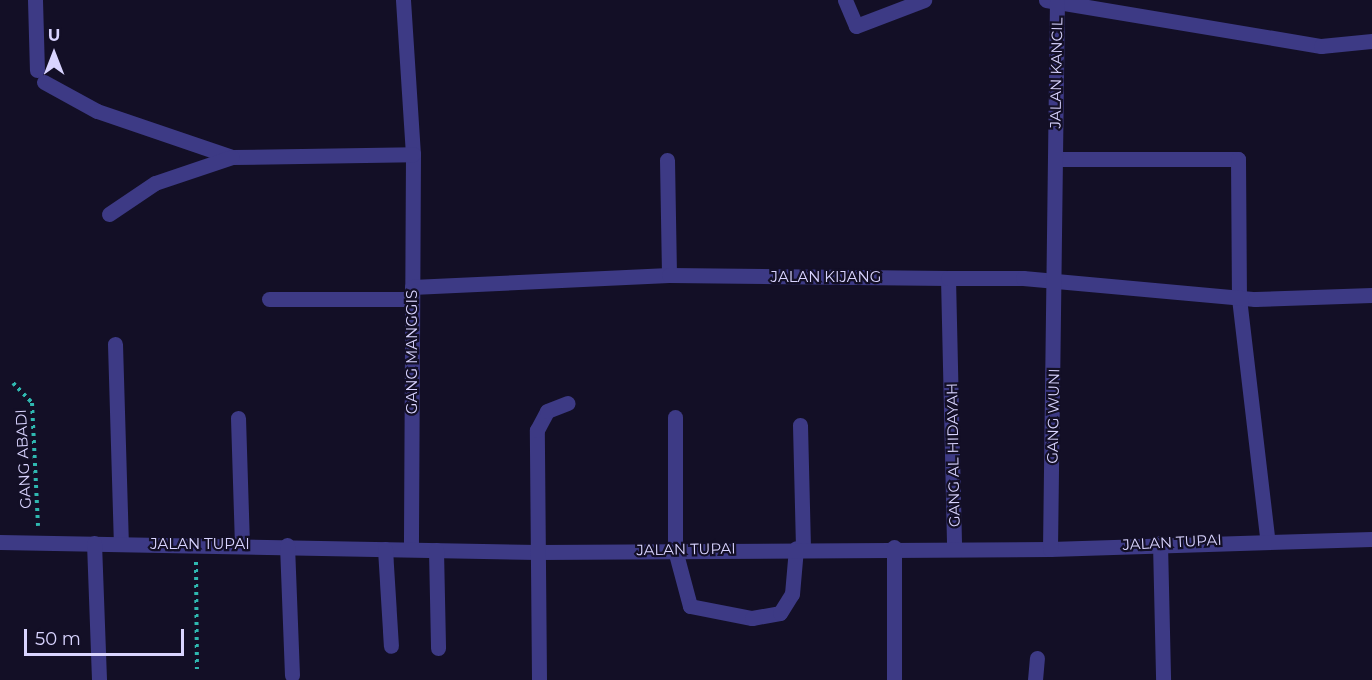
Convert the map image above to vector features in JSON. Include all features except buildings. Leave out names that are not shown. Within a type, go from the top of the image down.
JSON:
[{"type":"street","points":[[35,0],[40,76],[97,111],[232,157]]},
{"type":"street","name":"GANG MANGGIS","points":[[404,0],[413,154],[411,549]]},
{"type":"street","points":[[845,0],[851,21],[863,26],[924,0]]},
{"type":"street","name":"JALAN KANCIL","points":[[1056,283],[1052,1],[1321,46],[1372,41]]},
{"type":"street","points":[[109,214],[155,183],[232,157],[413,154]]},
{"type":"street","points":[[1055,159],[1238,159],[1239,298],[1267,538]]},
{"type":"street","points":[[667,160],[669,275]]},
{"type":"street","name":"JALAN KIJANG","points":[[269,298],[412,293],[669,275],[948,278],[1056,283],[1239,298],[1372,295]]},
{"type":"street","name":"GANG AL HIDAYAH","points":[[948,278],[952,361],[954,549]]},
{"type":"street","name":"GANG WUNI","points":[[1050,549],[1056,283]]},
{"type":"street","points":[[115,344],[122,544]]},
{"type":"street","points":[[539,680],[537,430],[547,411],[567,403]]},
{"type":"street","points":[[675,417],[675,550],[690,606],[752,618],[787,606],[800,547],[800,425]]},
{"type":"street","points":[[238,418],[242,543]]},
{"type":"street","name":"JALAN TUPAI","points":[[0,542],[242,543],[537,552],[800,547],[1050,549],[1267,538],[1372,539]]},
{"type":"street","points":[[94,543],[99,680]]},
{"type":"street","points":[[1160,543],[1163,680]]},
{"type":"street","points":[[287,545],[292,675]]},
{"type":"street","points":[[894,547],[894,680]]},
{"type":"street","points":[[385,549],[391,646]]},
{"type":"street","points":[[436,550],[438,648]]},
{"type":"street","points":[[1035,680],[1037,658]]},
{"type":"path","name":"GANG ABADI","points":[[13,383],[32,403],[39,542]]},
{"type":"path","points":[[195,543],[197,669]]}]
